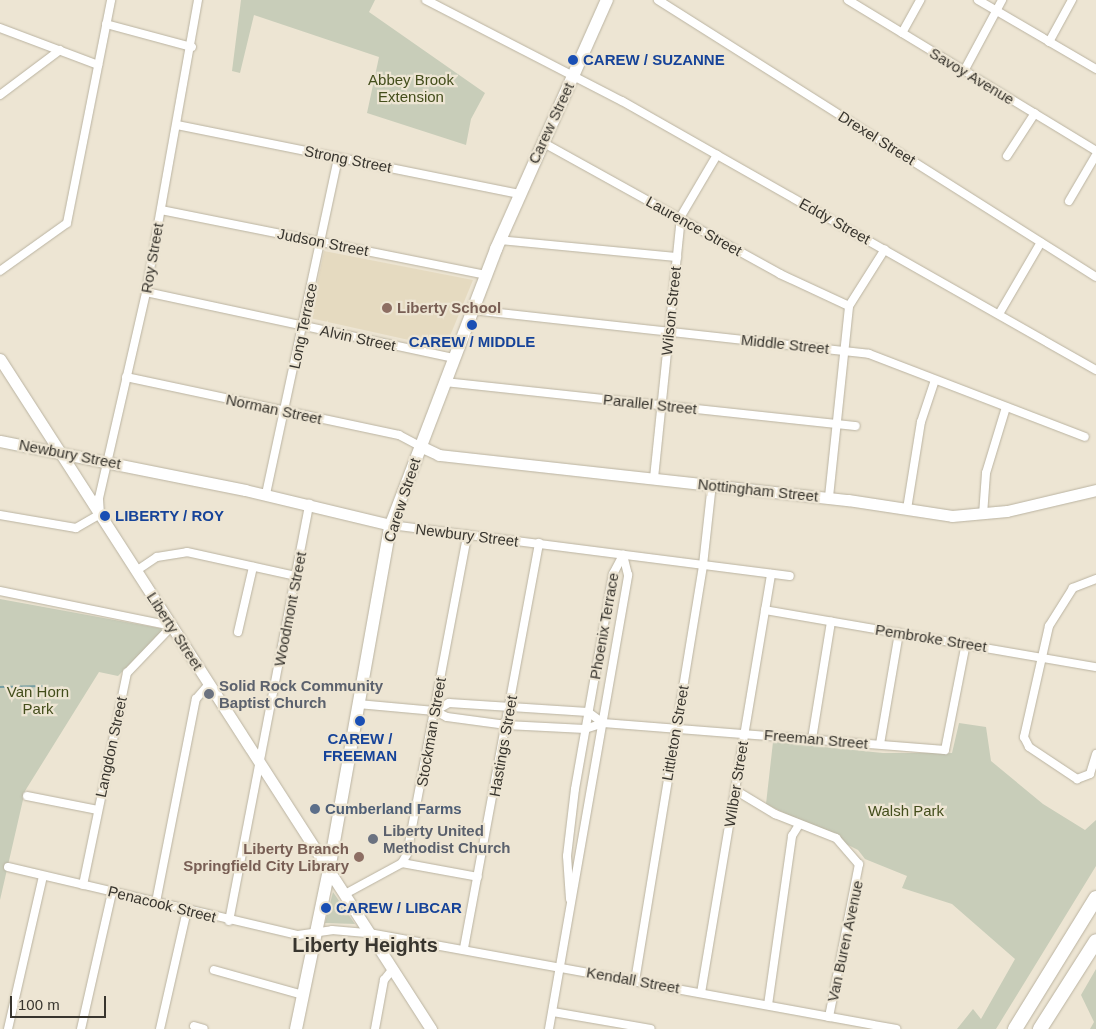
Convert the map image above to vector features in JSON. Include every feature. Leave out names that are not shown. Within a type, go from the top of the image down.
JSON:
[{"type":"highway","points":[[1015,1029],[1096,898]]},
{"type":"highway","points":[[1040,1029],[1096,941]]},
{"type":"main road","name":"Carew Street","points":[[296,1029],[329,870],[391,525],[499,240],[518,194],[607,0]]},
{"type":"street","points":[[0,271],[64,228],[111,0]]},
{"type":"street","name":"Roy Street","points":[[100,514],[99,498],[146,292],[192,48],[198,0]]},
{"type":"street","name":"Eddy Street","points":[[426,0],[572,76],[717,155],[1096,370]]},
{"type":"street","name":"Drexel Street","points":[[658,0],[1096,277]]},
{"type":"street","name":"Savoy Avenue","points":[[848,0],[1096,151]]},
{"type":"street","points":[[902,33],[920,0]]},
{"type":"street","points":[[978,0],[1096,69]]},
{"type":"street","points":[[964,71],[1002,0]]},
{"type":"street","points":[[1049,42],[1072,0]]},
{"type":"street","points":[[106,24],[192,48]]},
{"type":"street","points":[[0,28],[98,65]]},
{"type":"street","points":[[0,95],[60,50]]},
{"type":"street","points":[[1007,156],[1035,113]]},
{"type":"street","name":"Strong Street","points":[[177,125],[518,194]]},
{"type":"street","name":"Laurence Street","points":[[542,142],[680,218],[849,306]]},
{"type":"street","name":"Wilson Street","points":[[654,478],[680,218],[717,155]]},
{"type":"street","points":[[1069,201],[1096,155]]},
{"type":"street","name":"Long Terrace","points":[[266,494],[338,158]]},
{"type":"street","name":"Judson Street","points":[[160,210],[486,275]]},
{"type":"street","points":[[499,240],[677,257]]},
{"type":"street","points":[[999,314],[1041,242]]},
{"type":"street","points":[[829,498],[846,351],[849,306],[885,249]]},
{"type":"street","name":"Alvin Street","points":[[146,292],[453,358]]},
{"type":"street","name":"Middle Street","points":[[472,310],[846,351],[935,380],[1085,438]]},
{"type":"street","name":"Liberty Street","points":[[0,359],[431,1029]]},
{"type":"street","name":"Norman Street","points":[[126,377],[399,435],[420,446]]},
{"type":"street","points":[[907,509],[921,422],[935,380]]},
{"type":"street","name":"Parallel Street","points":[[444,382],[856,426]]},
{"type":"street","points":[[983,515],[986,473],[1006,407]]},
{"type":"street","name":"Newbury Street","points":[[0,441],[266,494],[391,525],[790,576]]},
{"type":"street","name":"Nottingham Street","points":[[420,446],[439,455],[712,484],[907,509],[983,515],[1096,490]]},
{"type":"street","name":"Littleton Street","points":[[635,980],[703,565],[712,484]]},
{"type":"street","name":"Woodmont Street","points":[[229,921],[262,765],[309,504]]},
{"type":"street","points":[[0,515],[76,528],[100,514]]},
{"type":"street","name":"Stockman Street","points":[[402,863],[435,711],[467,535]]},
{"type":"street","name":"Hastings Street","points":[[464,948],[539,543]]},
{"type":"street","points":[[136,571],[172,552],[296,576]]},
{"type":"street","name":"Phoenix Terrace","points":[[570,910],[566,856],[574,796],[614,566],[623,555]]},
{"type":"street","name":"Phoenix Terrace","points":[[549,1029],[562,967],[570,910],[628,575],[623,555]]},
{"type":"street","points":[[238,632],[253,567]]},
{"type":"street","name":"Wilber Street","points":[[701,993],[771,574]]},
{"type":"street","points":[[1096,578],[1081,583],[1068,593],[1049,626],[1040,658],[1025,741],[1075,779],[1086,777],[1094,763],[1096,754]]},
{"type":"street","points":[[0,591],[172,626]]},
{"type":"street","name":"Pembroke Street","points":[[766,610],[966,643],[1096,667]]},
{"type":"street","points":[[812,738],[831,622]]},
{"type":"street","points":[[604,625],[618,628]]},
{"type":"street","name":"Langdon Street","points":[[84,885],[127,673],[172,626]]},
{"type":"street","points":[[880,744],[899,633]]},
{"type":"street","points":[[602,637],[616,640]]},
{"type":"street","name":"Freeman Street","points":[[603,723],[945,750],[966,643]]},
{"type":"street","points":[[156,902],[196,699],[209,684]]},
{"type":"street","points":[[435,711],[449,703],[588,712],[603,723]]},
{"type":"street","points":[[358,704],[435,711],[446,717],[506,725],[585,729],[603,723]]},
{"type":"street","name":"Van Buren Avenue","points":[[735,790],[799,825],[836,838],[852,852],[860,868],[829,1017]]},
{"type":"street","points":[[27,796],[98,810]]},
{"type":"street","points":[[574,796],[589,800]]},
{"type":"street","points":[[573,812],[587,815]]},
{"type":"street","points":[[768,1005],[792,836],[799,825]]},
{"type":"street","points":[[345,894],[402,863],[478,877]]},
{"type":"street","name":"Penacook Street","points":[[8,867],[229,921],[298,935],[370,933]]},
{"type":"street","points":[[8,1029],[43,876]]},
{"type":"street","points":[[81,1029],[112,892]]},
{"type":"street","points":[[160,1029],[187,910]]},
{"type":"street","name":"Kendall Street","points":[[370,933],[464,948],[896,1029]]},
{"type":"street","points":[[375,1029],[384,980],[393,969]]},
{"type":"street","points":[[214,970],[303,995]]},
{"type":"street","points":[[552,1012],[651,1029]]},
{"type":"street","points":[[194,1026],[204,1029]]},
{"type":"shaded area","name":"Liberty School","points":[[324,251],[473,280],[445,348],[310,318]]},
{"type":"green space","name":"Abbey Brook Extension","points":[[241,0],[375,0],[369,12],[485,93],[471,119],[466,145],[367,113],[379,57],[254,15],[240,73],[232,71]]},
{"type":"green space","name":"Van Horn Park","points":[[0,599],[164,629],[118,676],[99,672],[25,791],[0,900]]},
{"type":"green space","name":"Walsh Park","points":[[959,723],[986,727],[991,761],[1043,804],[1085,830],[1096,820],[1096,866],[996,1029],[957,1029],[973,1009],[981,1019],[1015,959],[952,904],[902,888],[907,876],[865,859],[858,850],[766,804],[773,742],[883,753],[952,753]]},
{"type":"green space","points":[[333,892],[355,924],[325,923]]},
{"type":"green space","points":[[1096,969],[1096,1029],[1090,1029],[1094,1022],[1081,995]]},
{"type":"waterway","points":[[0,687],[44,686]]},
{"type":"place","name":"CAREW / SUZANNE","points":[[573,60]]},
{"type":"place","name":"Liberty School","points":[[387,308]]},
{"type":"place","name":"CAREW / MIDDLE","points":[[472,325]]},
{"type":"place","name":"LIBERTY / ROY","points":[[105,516]]},
{"type":"place","name":"Solid Rock Community Baptist Church","points":[[209,694]]},
{"type":"place","name":"CAREW / FREEMAN","points":[[360,721]]},
{"type":"place","name":"Cumberland Farms","points":[[315,809]]},
{"type":"place","name":"Liberty United Methodist Church","points":[[373,839]]},
{"type":"place","name":"Liberty Branch Springfield City Library","points":[[359,857]]},
{"type":"place","name":"CAREW / LIBCAR","points":[[326,908]]},
{"type":"district","name":"Liberty Heights","points":[[365,945]]}]
